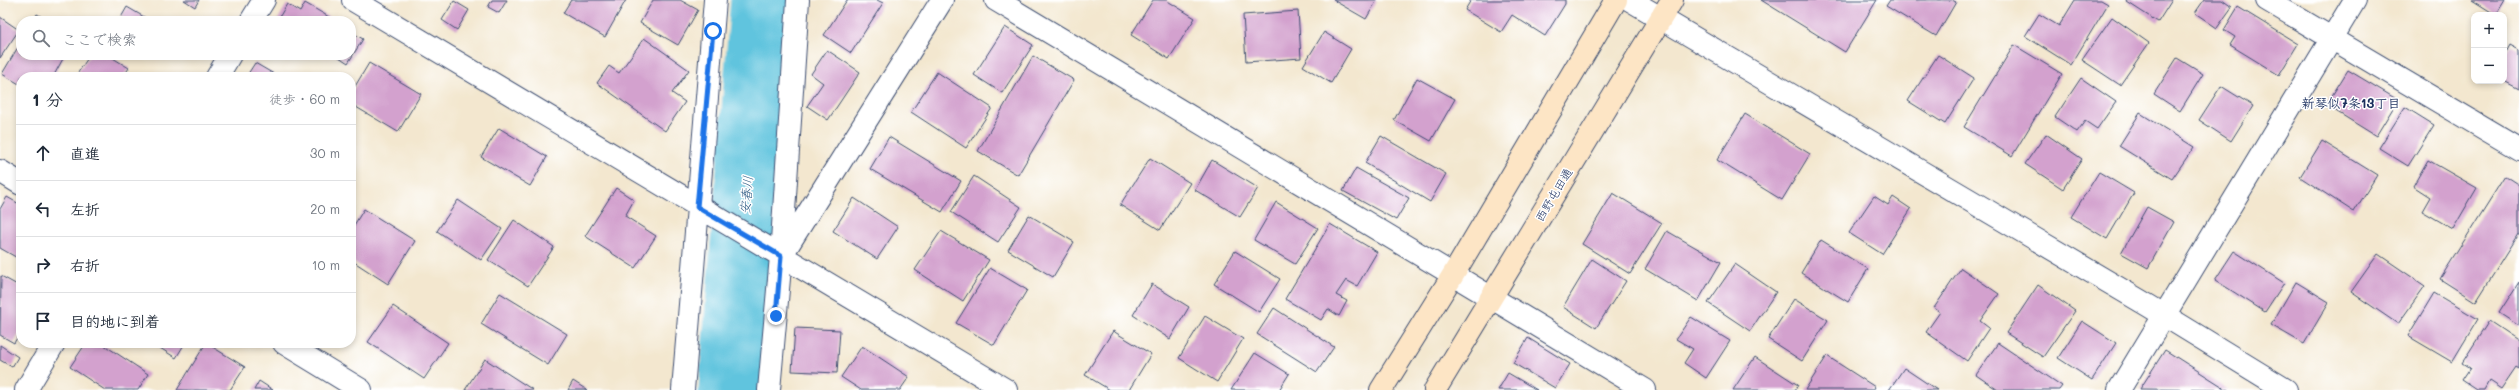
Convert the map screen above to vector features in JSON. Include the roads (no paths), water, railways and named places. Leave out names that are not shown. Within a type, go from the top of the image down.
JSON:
[{"type":"street","points":[[254,16],[264,0]]},
{"type":"street","points":[[352,0],[1006,390]]},
{"type":"street","points":[[684,390],[697,207],[715,0]]},
{"type":"street","points":[[769,390],[781,256],[798,0]]},
{"type":"street","points":[[781,256],[942,0]]},
{"type":"street","points":[[996,0],[1645,390]]},
{"type":"street","points":[[1381,390],[1616,0]]},
{"type":"street","points":[[1630,0],[1667,9],[2286,390]]},
{"type":"street","points":[[2267,0],[2519,150]]},
{"type":"street","points":[[2119,390],[2355,0]]},
{"type":"street","name":"西野屯田通","points":[[1435,390],[1667,9]]},
{"type":"street","points":[[220,72],[227,60]]},
{"type":"street","points":[[0,171],[16,181]]},
{"type":"street","points":[[26,390],[51,348]]},
{"type":"street","points":[[292,348],[361,390]]},
{"type":"waterway","name":"安春川","points":[[730,390],[762,0]]},
{"type":"district","name":"新琴似7条13丁目","points":[[2351,103]]}]
